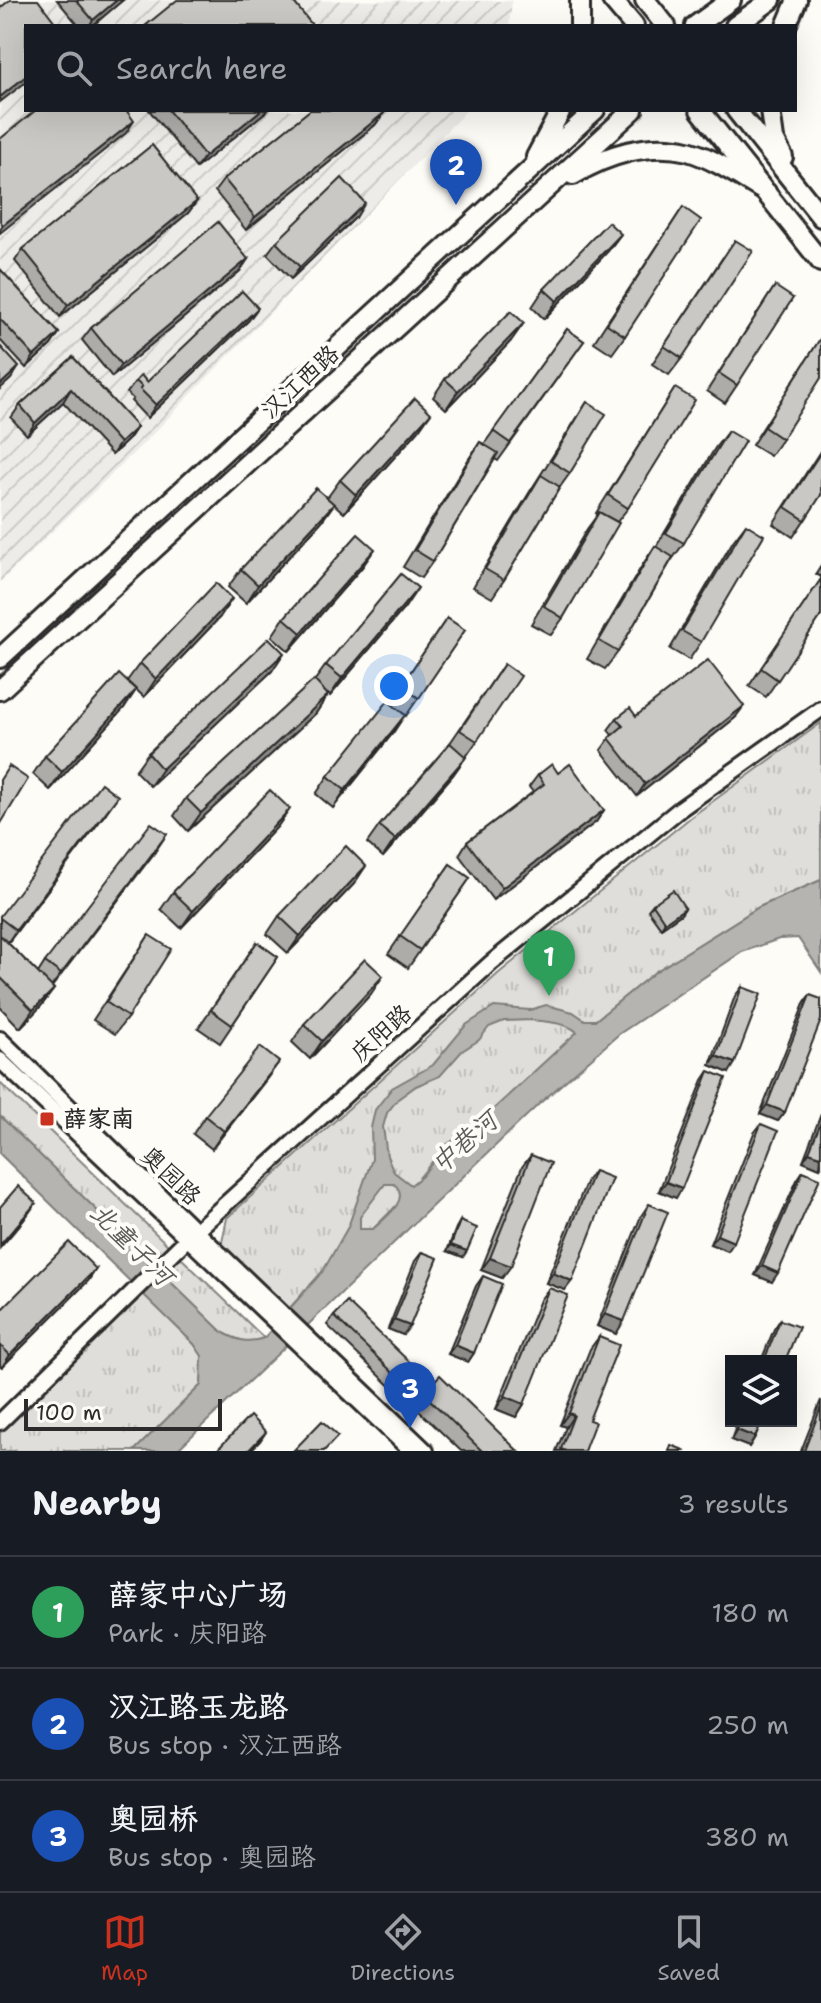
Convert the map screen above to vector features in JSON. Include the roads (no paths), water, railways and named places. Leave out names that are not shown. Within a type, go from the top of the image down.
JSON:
[{"type":"main road","points":[[580,0],[580,24]]},
{"type":"main road","points":[[612,0],[632,24]]},
{"type":"main road","points":[[645,0],[664,24]]},
{"type":"main road","points":[[698,24],[731,0]]},
{"type":"main road","points":[[738,24],[771,0]]},
{"type":"main road","points":[[787,24],[797,0]]},
{"type":"main road","points":[[527,173],[560,112]]},
{"type":"main road","name":"汉江西路","points":[[0,658],[593,112]]},
{"type":"main road","name":"汉江西路","points":[[0,690],[631,112]]},
{"type":"main road","points":[[702,112],[821,262]]},
{"type":"main road","points":[[738,112],[821,217]]},
{"type":"main road","points":[[770,112],[774,139],[797,185]]},
{"type":"main road","points":[[538,197],[597,161],[651,147],[688,151],[766,192]]},
{"type":"street","name":"庆阳路","points":[[0,1422],[192,1235],[491,963],[680,809],[821,709]]},
{"type":"street","name":"奥园路","points":[[0,1039],[192,1235]]},
{"type":"street","name":"奥园路","points":[[0,1060],[308,1345]]},
{"type":"street","points":[[308,1345],[411,1451]]},
{"type":"street","points":[[308,1345],[426,1451]]},
{"type":"water","name":"中巷河","points":[[821,880],[821,972],[798,938],[779,939],[742,952],[619,1034],[539,1104],[176,1451],[134,1451],[201,1385],[202,1356],[194,1344],[0,1154],[0,1116],[222,1332],[242,1340],[258,1340],[264,1338],[323,1271],[348,1227],[372,1159],[371,1128],[375,1110],[392,1088],[433,1065],[466,1025],[494,1007],[530,1010],[546,1005],[573,1012],[585,1020],[596,1020],[655,972],[759,907]],"holes":[[[532,1020],[562,1024],[577,1032],[474,1127],[445,1146],[411,1185],[394,1172],[387,1156],[383,1127],[387,1113],[398,1099],[416,1086],[440,1076],[489,1027],[504,1021]],[[385,1184],[394,1184],[399,1190],[395,1208],[373,1229],[360,1229],[360,1217]]]},
{"type":"place","name":"汉江路玉龙路","points":[[456,205]]},
{"type":"place","name":"薛家中心广场","points":[[549,996]]},
{"type":"place","name":"薛家南","points":[[47,1119]]},
{"type":"place","name":"奥园桥","points":[[410,1428]]},
{"type":"water label","name":"北童子河","points":[[132,1244]]}]
